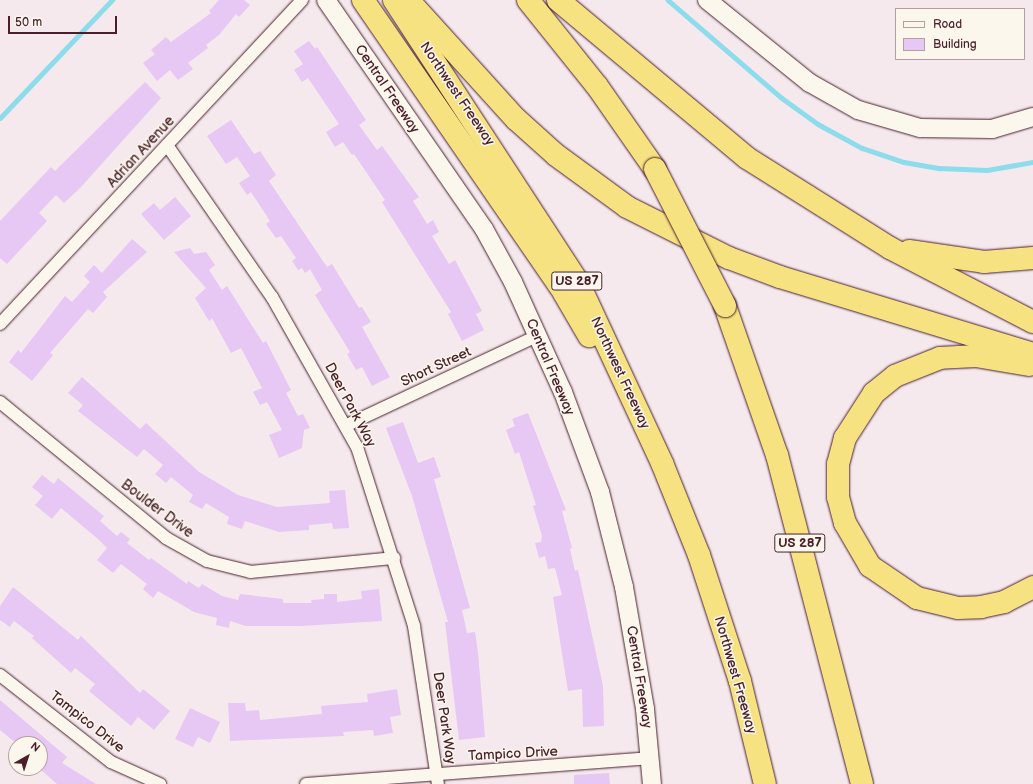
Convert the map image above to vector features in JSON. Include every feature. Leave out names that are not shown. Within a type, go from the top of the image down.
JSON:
[{"type":"highway","points":[[364,0],[564,293],[662,463]]},
{"type":"highway","name":"Northwest Freeway","points":[[394,0],[578,282],[662,463],[699,555],[737,674],[765,784]]},
{"type":"highway","points":[[408,0],[516,119],[556,155],[627,206],[729,258],[772,274],[1033,354]]},
{"type":"highway","name":"US 287","points":[[528,0],[597,86],[655,169],[724,306],[777,455],[862,784]]},
{"type":"highway","points":[[558,0],[747,158],[890,248],[1033,322]]},
{"type":"highway","points":[[890,248],[984,262],[1033,258]]},
{"type":"highway","points":[[1033,366],[976,356],[940,358],[913,367],[874,393],[857,414],[845,438],[838,464],[838,497],[845,523],[870,566],[894,586],[917,598],[958,608],[1004,602],[1033,587]]},
{"type":"main road","name":"Central Freeway","points":[[326,0],[484,229],[538,336],[563,392],[600,492],[624,586],[650,758],[652,784]]},
{"type":"main road","points":[[707,0],[810,83],[858,110],[920,128],[992,129],[1033,117]]},
{"type":"street","name":"Adrian Avenue","points":[[0,324],[302,0]]},
{"type":"street","name":"Deer Park Way","points":[[167,145],[272,297],[347,424],[394,558],[422,663],[437,779]]},
{"type":"street","name":"Short Street","points":[[347,424],[538,336]]},
{"type":"street","name":"Boulder Drive","points":[[0,402],[166,538],[208,561],[251,572],[394,558]]},
{"type":"street","name":"Tampico Drive","points":[[0,675],[111,762],[160,784]]},
{"type":"street","name":"Tampico Drive","points":[[306,784],[437,779],[650,758]]},
{"type":"building","points":[[219,0],[244,0],[250,5],[239,17],[236,14],[219,35],[206,45],[208,48],[188,63],[193,69],[178,80],[170,70],[157,81],[143,63],[155,54],[151,50],[166,37],[171,42],[211,13],[209,11]]},
{"type":"building","points":[[309,41],[315,49],[317,47],[366,120],[359,125],[377,150],[382,146],[419,197],[413,201],[427,224],[433,220],[439,232],[432,236],[449,264],[455,260],[482,311],[476,314],[484,330],[462,341],[448,314],[451,312],[382,202],[385,200],[354,154],[352,155],[343,142],[335,147],[326,132],[339,124],[308,78],[302,82],[294,70],[303,64],[294,51]]},
{"type":"building","points":[[145,82],[161,98],[80,188],[64,203],[56,195],[39,213],[47,221],[7,264],[0,258],[0,221],[51,167],[55,171]]},
{"type":"building","points":[[231,120],[254,154],[260,151],[276,175],[269,181],[327,267],[332,264],[359,308],[362,307],[371,322],[362,327],[390,377],[372,386],[362,367],[356,370],[347,354],[350,352],[315,295],[322,290],[310,269],[305,273],[302,268],[298,270],[292,261],[296,258],[281,236],[276,238],[266,224],[270,221],[251,192],[247,195],[239,183],[250,176],[237,157],[226,164],[207,136]]},
{"type":"building","points":[[175,197],[191,216],[164,240],[141,214],[154,203],[160,210]]},
{"type":"building","points":[[132,239],[147,252],[103,292],[107,297],[93,313],[88,309],[50,353],[53,355],[32,381],[9,362],[18,350],[21,353],[65,296],[72,302],[90,282],[84,276],[94,265],[102,273]]},
{"type":"building","points":[[190,248],[194,254],[206,252],[215,265],[209,270],[222,290],[227,286],[263,343],[266,341],[291,390],[286,393],[298,416],[303,414],[310,428],[304,430],[302,448],[279,458],[269,435],[282,430],[267,402],[260,405],[253,392],[262,388],[241,348],[231,353],[212,318],[209,321],[195,298],[206,288],[174,252]]},
{"type":"building","points":[[82,377],[140,429],[146,423],[199,472],[238,495],[277,507],[330,503],[329,491],[345,490],[349,528],[333,529],[332,523],[309,525],[309,530],[279,532],[245,521],[242,529],[227,524],[229,517],[206,503],[202,509],[189,502],[193,495],[171,477],[166,483],[155,474],[163,465],[144,449],[137,457],[78,411],[83,405],[68,393]]},
{"type":"building","points":[[528,413],[566,510],[562,511],[572,548],[570,549],[575,571],[578,570],[603,686],[604,726],[583,727],[582,689],[568,691],[553,597],[562,595],[555,568],[548,569],[545,556],[539,558],[535,543],[541,542],[542,536],[533,506],[536,505],[519,452],[515,454],[506,430],[515,426],[512,419]]},
{"type":"building","points":[[403,422],[418,463],[434,457],[441,477],[434,479],[470,608],[462,610],[467,633],[475,632],[485,737],[459,740],[445,622],[448,622],[412,496],[386,428]]},
{"type":"building","points":[[42,475],[54,484],[58,478],[104,516],[100,521],[117,536],[121,532],[130,539],[127,543],[149,560],[151,558],[187,584],[188,581],[199,588],[202,584],[222,596],[238,600],[240,594],[283,599],[283,603],[312,603],[311,600],[324,599],[324,594],[337,594],[337,602],[362,599],[361,591],[379,589],[382,621],[301,626],[246,626],[230,621],[229,628],[216,625],[217,618],[194,612],[158,591],[153,598],[143,589],[147,584],[121,564],[113,573],[97,560],[107,548],[61,508],[52,519],[35,505],[43,496],[32,487]]},
{"type":"building","points":[[13,587],[78,640],[81,636],[140,693],[143,689],[170,711],[154,730],[138,717],[131,726],[89,691],[95,684],[75,668],[71,673],[32,638],[34,636],[14,621],[10,627],[0,620],[0,606]]},
{"type":"building","points":[[397,689],[401,715],[390,717],[393,733],[374,736],[373,730],[343,732],[344,736],[230,741],[228,703],[245,703],[246,711],[259,710],[260,720],[322,714],[321,706],[368,702],[367,694]]},
{"type":"building","points":[[0,700],[42,736],[8,737],[0,730]]},
{"type":"building","points":[[190,708],[220,722],[210,743],[198,737],[193,747],[175,739]]},
{"type":"building","points":[[48,741],[67,757],[62,763],[96,784],[57,784],[48,776]]},
{"type":"building","points":[[609,773],[610,784],[574,784],[574,775]]},
{"type":"waterway","points":[[0,118],[112,0]]},
{"type":"waterway","points":[[668,0],[782,98],[818,124],[862,148],[904,162],[939,168],[987,170],[1033,162]]}]
